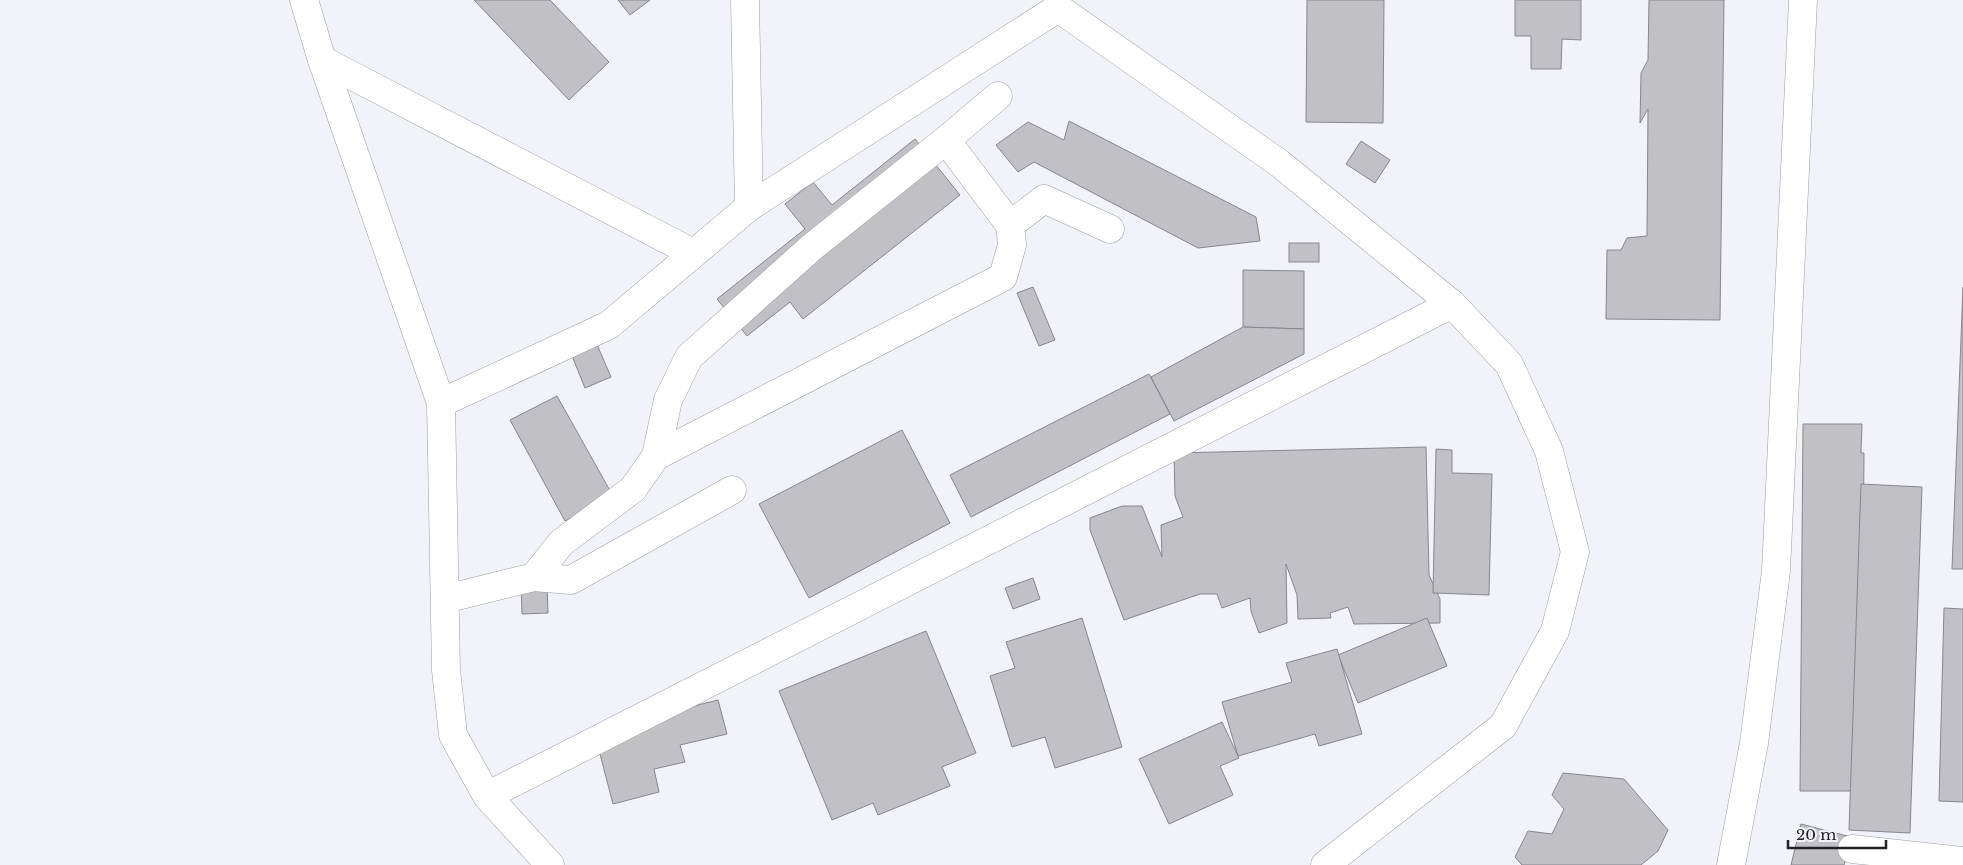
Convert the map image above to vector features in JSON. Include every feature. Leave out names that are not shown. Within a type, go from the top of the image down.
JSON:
[{"type":"street","points":[[304,0],[322,60],[441,404],[446,670],[452,735],[487,796],[550,865]]},
{"type":"street","points":[[745,0],[749,206]]},
{"type":"street","points":[[1731,865],[1754,743],[1776,572],[1803,0]]},
{"type":"street","points":[[441,404],[610,325],[749,206],[1059,4],[1279,163],[1452,304],[1509,364],[1549,451],[1575,552],[1555,631],[1503,726],[1325,865]]},
{"type":"street","points":[[322,60],[693,253]]},
{"type":"street","points":[[534,578],[561,543],[633,489],[656,456],[668,400],[690,357],[812,247],[998,96]]},
{"type":"street","points":[[656,456],[1003,277],[1012,245],[1010,224],[946,140]]},
{"type":"street","points":[[1010,224],[1044,199],[1110,229]]},
{"type":"street","points":[[487,796],[1452,304]]},
{"type":"street","points":[[445,599],[534,578],[570,580],[732,490]]},
{"type":"street","points":[[1852,849],[1963,861]]},
{"type":"building","points":[[474,0],[550,0],[609,62],[569,100]]},
{"type":"building","points":[[618,0],[650,0],[630,15]]},
{"type":"building","points":[[1307,0],[1384,0],[1383,123],[1306,122]]},
{"type":"building","points":[[1515,0],[1581,0],[1581,40],[1562,39],[1561,69],[1531,69],[1531,36],[1515,36]]},
{"type":"building","points":[[1649,0],[1724,0],[1720,320],[1606,319],[1607,250],[1621,250],[1627,238],[1647,236],[1648,109],[1640,123],[1641,73],[1648,60]]},
{"type":"building","points":[[1069,121],[1256,217],[1260,241],[1198,248],[1034,162],[1018,172],[996,145],[1028,122],[1064,140]]},
{"type":"building","points":[[915,139],[960,195],[803,319],[790,302],[747,336],[717,299],[805,229],[785,204],[813,182],[832,205]]},
{"type":"building","points":[[1361,141],[1390,160],[1375,183],[1346,164]]},
{"type":"building","points":[[1289,243],[1319,243],[1319,262],[1289,262]]},
{"type":"building","points":[[1243,270],[1304,271],[1304,329],[1243,327]]},
{"type":"building","points":[[1033,287],[1055,340],[1039,346],[1017,293]]},
{"type":"building","points":[[1963,287],[1963,569],[1952,569]]},
{"type":"building","points":[[1243,327],[1304,329],[1304,354],[1174,421],[1151,377]]},
{"type":"building","points":[[595,340],[611,377],[585,388],[570,351]]},
{"type":"building","points":[[1149,374],[1170,414],[971,517],[950,475]]},
{"type":"building","points":[[557,396],[613,496],[565,521],[510,420]]},
{"type":"building","points":[[1803,424],[1862,424],[1861,453],[1864,453],[1861,791],[1800,791]]},
{"type":"building","points":[[902,430],[950,523],[809,598],[759,504]]},
{"type":"building","points":[[1426,447],[1429,575],[1440,599],[1440,623],[1354,624],[1348,607],[1330,613],[1331,618],[1298,619],[1297,595],[1286,564],[1287,623],[1259,633],[1251,611],[1250,598],[1222,608],[1217,594],[1200,594],[1124,620],[1090,530],[1090,518],[1122,506],[1142,506],[1162,557],[1161,525],[1183,517],[1175,496],[1174,453]]},
{"type":"building","points":[[1436,449],[1452,450],[1452,473],[1492,474],[1489,595],[1433,593]]},
{"type":"building","points":[[1861,484],[1922,487],[1910,833],[1849,830]]},
{"type":"building","points":[[1033,578],[1040,599],[1013,609],[1005,588]]},
{"type":"building","points":[[547,582],[548,613],[522,614],[521,583]]},
{"type":"building","points":[[1944,608],[1963,609],[1963,802],[1939,801]]},
{"type":"building","points":[[1082,618],[1122,747],[1055,768],[1045,737],[1012,747],[990,676],[1015,668],[1006,642]]},
{"type":"building","points":[[1427,618],[1447,666],[1358,703],[1338,655]]},
{"type":"building","points":[[926,631],[976,753],[942,767],[950,786],[878,815],[873,803],[832,820],[779,691]]},
{"type":"building","points":[[1337,649],[1362,734],[1319,746],[1315,734],[1238,756],[1222,702],[1292,682],[1286,663]]},
{"type":"building","points":[[718,700],[727,734],[680,745],[685,762],[654,769],[659,792],[613,804],[594,731]]},
{"type":"building","points":[[1222,722],[1239,758],[1220,766],[1233,795],[1169,824],[1139,759]]},
{"type":"building","points":[[1563,773],[1624,779],[1668,830],[1658,851],[1641,865],[1522,865],[1515,857],[1528,831],[1552,834],[1564,809],[1552,795]]},
{"type":"building","points":[[1801,824],[1851,837],[1844,865],[1791,865]]}]
